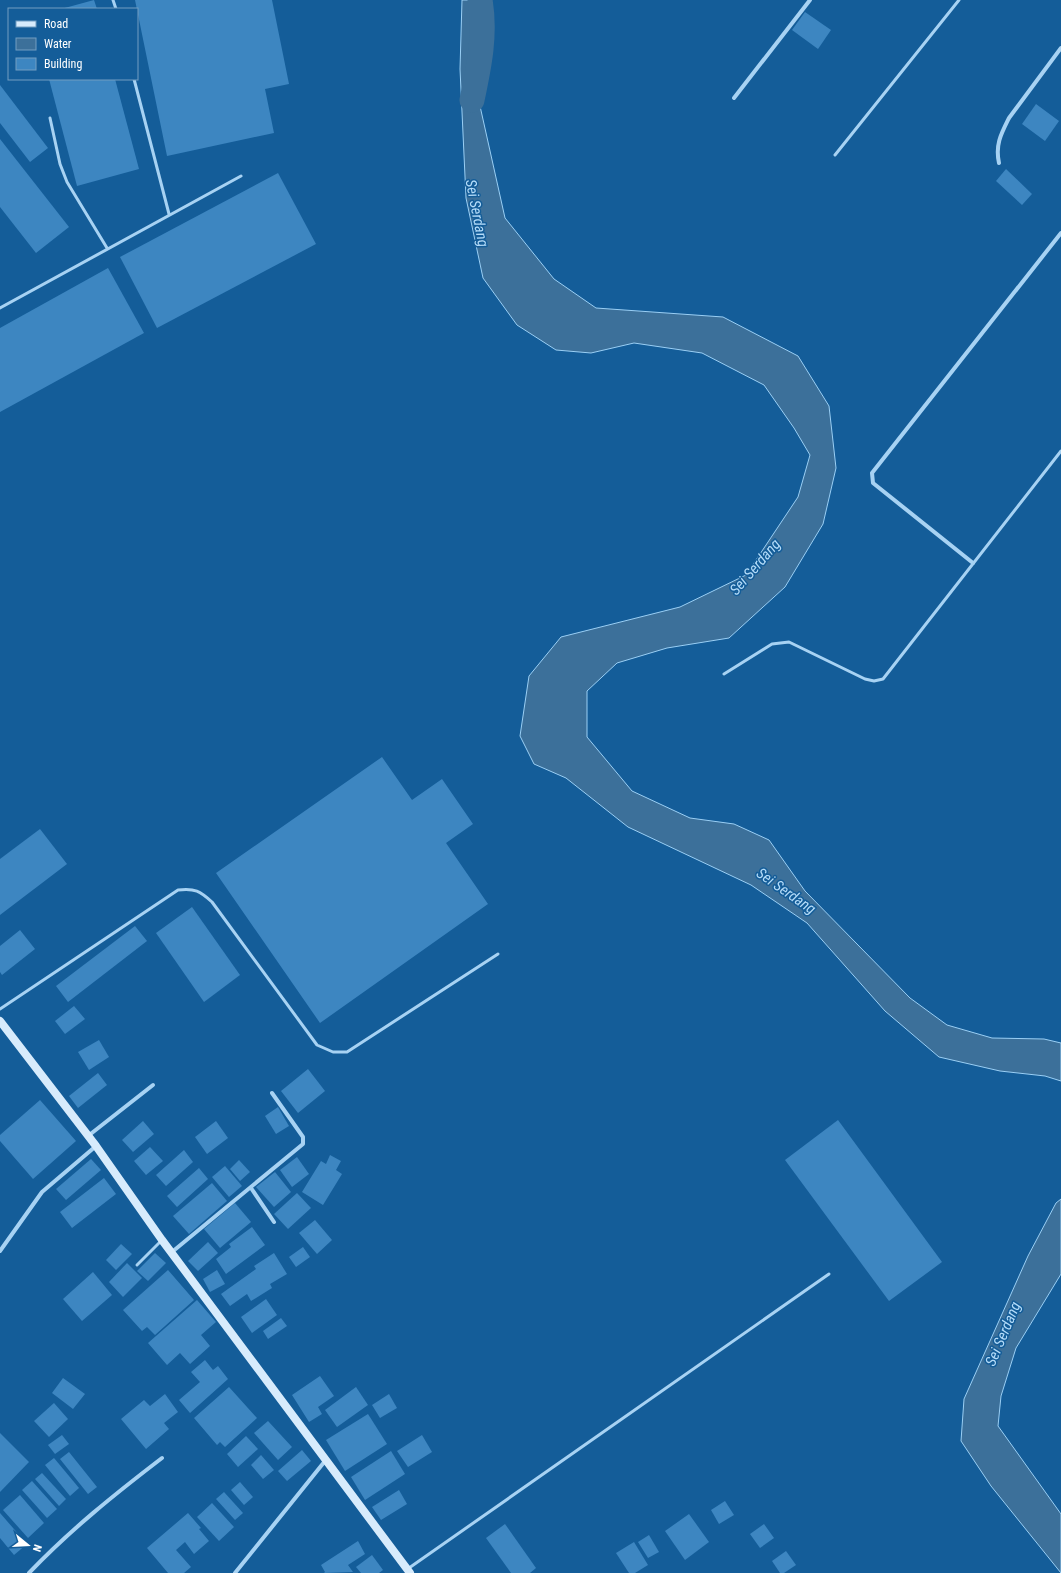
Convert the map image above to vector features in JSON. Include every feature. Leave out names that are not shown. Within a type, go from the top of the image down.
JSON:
[{"type":"street","points":[[734,98],[810,0]]},
{"type":"street","points":[[999,163],[997,152],[998,143],[1006,123],[1061,48]]},
{"type":"street","points":[[973,563],[873,482],[872,473],[1061,233]]},
{"type":"street","points":[[0,1021],[96,1146],[171,1253],[325,1461],[409,1571]]},
{"type":"street","points":[[88,1136],[153,1085]]},
{"type":"street","points":[[171,1253],[299,1149],[304,1141],[303,1137],[293,1120],[272,1093]]},
{"type":"street","points":[[0,1251],[42,1192],[96,1146]]},
{"type":"street","points":[[251,1188],[274,1222]]},
{"type":"street","points":[[29,1573],[53,1548],[87,1517],[162,1458]]},
{"type":"street","points":[[235,1573],[325,1461]]},
{"type":"lane","points":[[835,155],[959,0]]},
{"type":"lane","points":[[134,80],[169,214]]},
{"type":"lane","points":[[50,118],[60,164],[67,182],[107,248]]},
{"type":"lane","points":[[0,308],[169,214],[241,176]]},
{"type":"lane","points":[[724,674],[772,644],[789,642],[866,679],[874,681],[883,679],[1061,451]]},
{"type":"lane","points":[[0,1009],[178,890],[189,889],[199,891],[212,902],[317,1045],[333,1052],[348,1052],[498,954]]},
{"type":"lane","points":[[137,1265],[162,1240]]},
{"type":"lane","points":[[409,1571],[829,1274]]},
{"type":"water","points":[[462,0],[478,0],[480,106],[505,218],[554,279],[596,308],[723,317],[798,356],[829,406],[836,468],[823,524],[785,587],[729,638],[667,648],[617,663],[587,691],[587,737],[632,791],[690,818],[734,824],[769,840],[805,891],[910,998],[947,1025],[992,1038],[1044,1039],[1061,1043],[1061,1081],[1045,1076],[1000,1071],[939,1057],[885,1011],[807,923],[751,885],[628,827],[566,778],[534,764],[520,736],[529,676],[561,637],[680,607],[746,575],[798,497],[810,455],[794,428],[764,385],[702,353],[634,343],[591,353],[556,350],[517,325],[483,278],[466,198],[460,69]]},
{"type":"water","points":[[1061,1199],[1061,1274],[1016,1348],[1001,1396],[998,1426],[1061,1514],[1061,1573],[991,1486],[961,1441],[964,1399],[1028,1256],[1056,1203]]},
{"type":"building","points":[[94,0],[97,8],[65,8]]},
{"type":"building","points":[[135,0],[272,0],[289,84],[265,89],[274,133],[167,156],[138,15],[138,8],[137,8]]},
{"type":"building","points":[[805,12],[831,30],[818,49],[792,30]]},
{"type":"building","points":[[49,80],[115,80],[139,169],[77,186]]},
{"type":"building","points":[[0,85],[48,148],[30,162],[0,123]]},
{"type":"building","points":[[1036,104],[1059,121],[1045,141],[1022,124]]},
{"type":"building","points":[[0,139],[69,227],[36,253],[0,207]]},
{"type":"building","points":[[1006,169],[1032,194],[1022,205],[996,181]]},
{"type":"building","points":[[278,173],[316,244],[157,328],[120,257]]},
{"type":"building","points":[[108,268],[144,333],[0,412],[0,328]]},
{"type":"building","points":[[382,757],[412,800],[442,779],[473,824],[446,843],[488,904],[320,1023],[216,873]]},
{"type":"building","points":[[40,829],[67,864],[0,915],[0,859]]},
{"type":"building","points":[[192,907],[240,975],[204,1002],[156,933]]},
{"type":"building","points":[[135,926],[147,941],[68,1002],[56,986]]},
{"type":"building","points":[[20,930],[35,949],[2,975],[0,972],[0,946]]},
{"type":"building","points":[[74,1006],[85,1019],[65,1034],[55,1021]]},
{"type":"building","points":[[99,1040],[109,1057],[89,1070],[78,1052]]},
{"type":"building","points":[[308,1069],[325,1091],[298,1113],[281,1091]]},
{"type":"building","points":[[98,1073],[107,1085],[78,1108],[69,1096]]},
{"type":"building","points":[[40,1100],[76,1141],[33,1179],[0,1141],[0,1135]]},
{"type":"building","points":[[278,1107],[289,1126],[276,1134],[265,1116]]},
{"type":"building","points":[[838,1120],[942,1262],[889,1301],[785,1160]]},
{"type":"building","points":[[143,1121],[154,1134],[133,1152],[122,1140]]},
{"type":"building","points":[[216,1121],[228,1138],[207,1154],[195,1137]]},
{"type":"building","points":[[150,1147],[163,1161],[146,1175],[134,1161]]},
{"type":"building","points":[[184,1150],[193,1162],[166,1186],[156,1175]]},
{"type":"building","points":[[330,1155],[341,1161],[336,1170],[342,1174],[323,1205],[302,1192],[321,1161],[326,1164]]},
{"type":"building","points":[[297,1157],[309,1174],[292,1187],[280,1170]]},
{"type":"building","points":[[91,1159],[101,1170],[66,1200],[56,1189]]},
{"type":"building","points":[[239,1160],[250,1172],[240,1181],[230,1169]]},
{"type":"building","points":[[225,1166],[242,1186],[229,1197],[212,1177]]},
{"type":"building","points":[[199,1168],[208,1179],[177,1207],[167,1196]]},
{"type":"building","points":[[275,1172],[291,1192],[274,1207],[256,1187]]},
{"type":"building","points":[[104,1178],[116,1194],[72,1228],[60,1212]]},
{"type":"building","points":[[212,1183],[227,1201],[189,1234],[173,1216]]},
{"type":"building","points":[[297,1193],[311,1208],[288,1229],[274,1214]]},
{"type":"building","points":[[235,1203],[251,1222],[220,1248],[204,1229]]},
{"type":"building","points":[[315,1220],[332,1240],[317,1254],[299,1233]]},
{"type":"building","points":[[252,1227],[265,1245],[226,1274],[216,1259],[231,1247],[229,1244]]},
{"type":"building","points":[[208,1242],[218,1253],[198,1271],[188,1261]]},
{"type":"building","points":[[121,1244],[132,1254],[116,1270],[106,1260]]},
{"type":"building","points":[[303,1247],[310,1257],[296,1267],[289,1257]]},
{"type":"building","points":[[155,1253],[166,1263],[148,1281],[137,1271]]},
{"type":"building","points":[[274,1253],[287,1274],[270,1284],[272,1288],[251,1301],[247,1294],[230,1306],[221,1294],[256,1269],[254,1266]]},
{"type":"building","points":[[127,1263],[142,1278],[123,1297],[109,1282]]},
{"type":"building","points":[[168,1270],[194,1300],[155,1335],[147,1327],[142,1331],[123,1310]]},
{"type":"building","points":[[217,1270],[225,1284],[210,1292],[203,1279]]},
{"type":"building","points":[[93,1272],[112,1295],[82,1321],[63,1299]]},
{"type":"building","points":[[266,1299],[277,1315],[252,1333],[241,1317]]},
{"type":"building","points":[[197,1300],[216,1322],[201,1335],[210,1346],[190,1364],[180,1353],[167,1365],[148,1343]]},
{"type":"building","points":[[281,1318],[287,1326],[268,1339],[263,1331]]},
{"type":"building","points":[[205,1360],[213,1370],[218,1366],[228,1379],[190,1413],[179,1400],[200,1382],[191,1372]]},
{"type":"building","points":[[320,1376],[334,1396],[318,1407],[322,1414],[309,1422],[292,1395]]},
{"type":"building","points":[[63,1378],[85,1394],[73,1409],[52,1393]]},
{"type":"building","points":[[229,1387],[257,1418],[225,1447],[220,1442],[217,1445],[194,1418]]},
{"type":"building","points":[[356,1387],[368,1405],[337,1427],[325,1410]]},
{"type":"building","points":[[165,1394],[178,1412],[164,1423],[169,1429],[146,1449],[121,1419],[144,1400],[150,1406]]},
{"type":"building","points":[[389,1394],[397,1408],[380,1418],[372,1405]]},
{"type":"building","points":[[54,1403],[68,1419],[49,1437],[34,1421]]},
{"type":"building","points":[[368,1414],[387,1444],[345,1471],[326,1440]]},
{"type":"building","points":[[268,1421],[292,1447],[278,1460],[254,1433]]},
{"type":"building","points":[[0,1433],[29,1462],[0,1492]]},
{"type":"building","points":[[62,1435],[69,1444],[55,1454],[48,1445]]},
{"type":"building","points":[[422,1435],[432,1452],[408,1467],[397,1451]]},
{"type":"building","points":[[246,1436],[258,1449],[238,1467],[227,1454]]},
{"type":"building","points":[[302,1450],[311,1461],[287,1481],[278,1471]]},
{"type":"building","points":[[391,1451],[405,1474],[365,1500],[351,1477]]},
{"type":"building","points":[[69,1452],[97,1487],[88,1494],[60,1459]]},
{"type":"building","points":[[261,1455],[274,1470],[263,1479],[251,1465]]},
{"type":"building","points":[[54,1458],[79,1488],[70,1496],[45,1465]]},
{"type":"building","points":[[42,1473],[66,1499],[59,1506],[35,1479]]},
{"type":"building","points":[[32,1481],[57,1509],[47,1518],[22,1490]]},
{"type":"building","points":[[240,1482],[253,1497],[244,1505],[231,1490]]},
{"type":"building","points":[[399,1490],[407,1504],[381,1520],[372,1507]]},
{"type":"building","points":[[224,1492],[243,1513],[235,1520],[216,1499]]},
{"type":"building","points":[[20,1495],[44,1523],[28,1538],[3,1510]]},
{"type":"building","points":[[725,1501],[734,1515],[719,1524],[711,1510]]},
{"type":"building","points":[[212,1503],[234,1527],[219,1541],[197,1517]]},
{"type":"building","points":[[0,1513],[27,1544],[14,1555],[0,1538]]},
{"type":"building","points":[[188,1513],[201,1528],[199,1529],[209,1541],[194,1554],[185,1542],[176,1550],[191,1567],[184,1573],[168,1573],[147,1548]]},
{"type":"building","points":[[689,1514],[709,1542],[685,1560],[665,1531]]},
{"type":"building","points":[[505,1524],[536,1568],[530,1573],[511,1573],[486,1538]]},
{"type":"building","points":[[764,1524],[774,1538],[760,1548],[750,1534]]},
{"type":"building","points":[[649,1535],[659,1552],[648,1558],[638,1542]]},
{"type":"building","points":[[358,1541],[365,1554],[348,1565],[353,1572],[324,1573],[325,1572],[321,1565]]},
{"type":"building","points":[[634,1542],[648,1565],[635,1573],[629,1573],[616,1553]]},
{"type":"building","points":[[786,1551],[796,1565],[784,1573],[780,1573],[772,1561]]},
{"type":"building","points":[[372,1555],[383,1570],[379,1573],[361,1573],[356,1567]]},
{"type":"waterway","name":"Sei Serdang","points":[[472,100],[482,38],[482,13],[480,0]]}]
